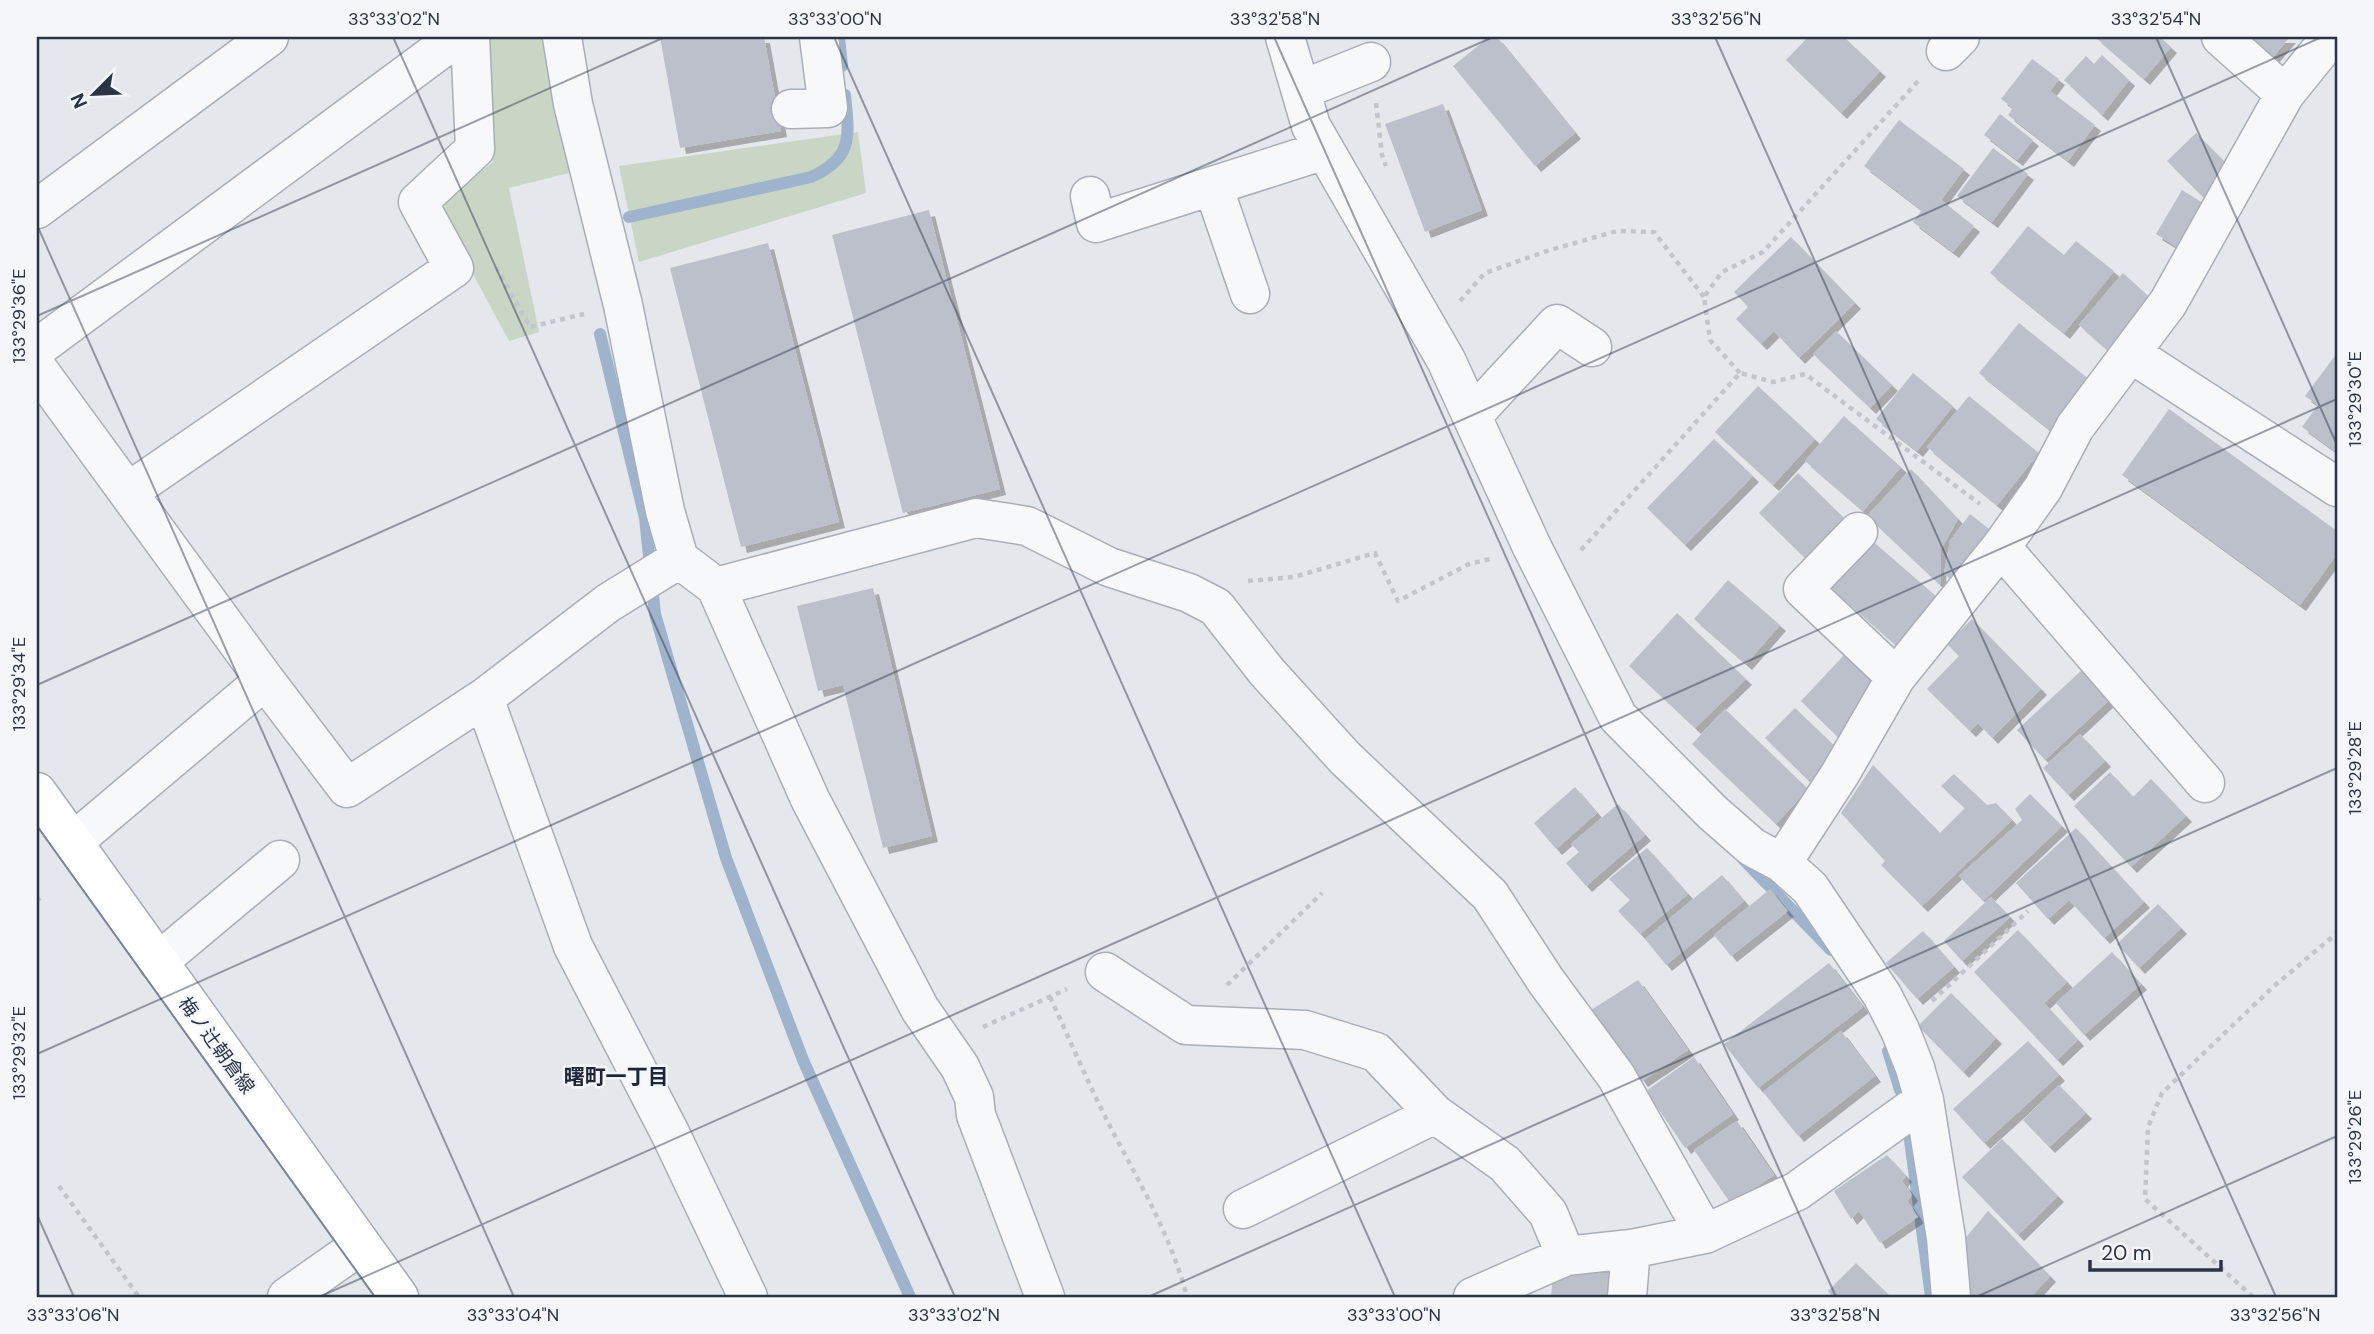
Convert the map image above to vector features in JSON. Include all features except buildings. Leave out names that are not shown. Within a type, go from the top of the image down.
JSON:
[{"type":"main road","name":"梅ノ辻朝倉線","points":[[37,792],[399,1297]]},
{"type":"street","points":[[37,209],[269,37]]},
{"type":"street","points":[[37,348],[457,37]]},
{"type":"street","points":[[128,492],[454,268],[418,202],[475,149],[470,37]]},
{"type":"street","points":[[562,37],[573,104],[623,305],[664,511],[679,559],[716,587],[810,799],[920,1009],[960,1067],[974,1097],[976,1115],[1045,1297]]},
{"type":"street","points":[[792,109],[828,108],[819,37]]},
{"type":"street","points":[[1285,37],[1311,126],[1433,339],[1472,416],[1550,585],[1618,717],[1712,812],[1752,848],[1782,863],[1810,888],[1882,995],[1900,1030],[1924,1100],[1946,1238],[1951,1297]]},
{"type":"street","points":[[2221,37],[2285,94]]},
{"type":"street","points":[[1782,863],[1840,774],[1896,677],[2008,538],[2043,488],[2075,428],[2168,303],[2285,94],[2330,37]]},
{"type":"street","points":[[1301,90],[1371,62]]},
{"type":"street","points":[[1090,196],[1096,223],[1325,150]]},
{"type":"street","points":[[1213,186],[1250,294]]},
{"type":"street","points":[[1472,416],[1557,324],[1592,347]]},
{"type":"street","points":[[2132,354],[2337,487]]},
{"type":"street","points":[[37,368],[347,788],[484,698],[608,603],[679,559]]},
{"type":"street","points":[[716,587],[976,518],[1027,526],[1109,568],[1189,593],[1216,607],[1267,672],[1345,758],[1490,895],[1546,981],[1616,1076],[1705,1234]]},
{"type":"street","points":[[1858,532],[1803,589],[1896,677]]},
{"type":"street","points":[[2008,538],[2205,783]]},
{"type":"street","points":[[73,842],[265,680]]},
{"type":"street","points":[[484,698],[573,946],[670,1133],[748,1297]]},
{"type":"street","points":[[158,962],[280,860]]},
{"type":"street","points":[[1105,972],[1186,1025],[1306,1030],[1376,1052],[1435,1114],[1505,1164],[1548,1213],[1566,1256]]},
{"type":"street","points":[[1473,1297],[1566,1256],[1631,1250],[1705,1234],[1797,1191],[1924,1100]]},
{"type":"street","points":[[1243,1209],[1435,1114]]},
{"type":"street","points":[[287,1297],[361,1245]]},
{"type":"street","points":[[1627,1297],[1631,1250]]},
{"type":"path","points":[[1704,297],[1722,272],[1763,252],[1953,44]]},
{"type":"path","points":[[1371,62],[1382,155],[1387,168]]},
{"type":"path","points":[[1433,339],[1457,304],[1485,272],[1617,231],[1654,232],[1704,297],[1710,340],[1740,373],[1773,382],[1805,374],[2008,538]]},
{"type":"path","points":[[489,255],[530,327],[623,305]]},
{"type":"path","points":[[1550,585],[1740,373]]},
{"type":"path","points":[[1189,593],[1268,576],[1294,577],[1375,553],[1398,601],[1469,564],[1532,547]]},
{"type":"path","points":[[1186,1025],[1322,893]]},
{"type":"path","points":[[1900,1030],[2028,911]]},
{"type":"path","points":[[2253,1297],[2145,1199],[2148,1127],[2162,1093],[2273,987],[2337,933]]},
{"type":"path","points":[[943,1045],[1105,972]]},
{"type":"path","points":[[1050,997],[1174,1255],[1187,1297]]},
{"type":"path","points":[[59,1186],[139,1297]]},
{"type":"green space","points":[[485,37],[546,37],[569,173],[509,188],[539,332],[509,341],[437,207],[493,162]]},
{"type":"green space","points":[[858,132],[866,193],[639,262],[619,166]]},
{"type":"waterway","points":[[839,37],[842,66]]},
{"type":"waterway","points":[[629,217],[811,177],[825,170],[835,162],[846,144],[845,95]]},
{"type":"waterway","points":[[600,334],[645,518],[655,614],[726,858],[803,1060],[910,1297]]},
{"type":"waterway","points":[[1744,860],[1831,950]]},
{"type":"waterway","points":[[1888,1051],[1900,1090]]},
{"type":"waterway","points":[[1909,1133],[1931,1297]]},
{"type":"tram line","points":[[37,826],[375,1297]]},
{"type":"district","name":"曙町一丁目","points":[[616,1077]]}]
